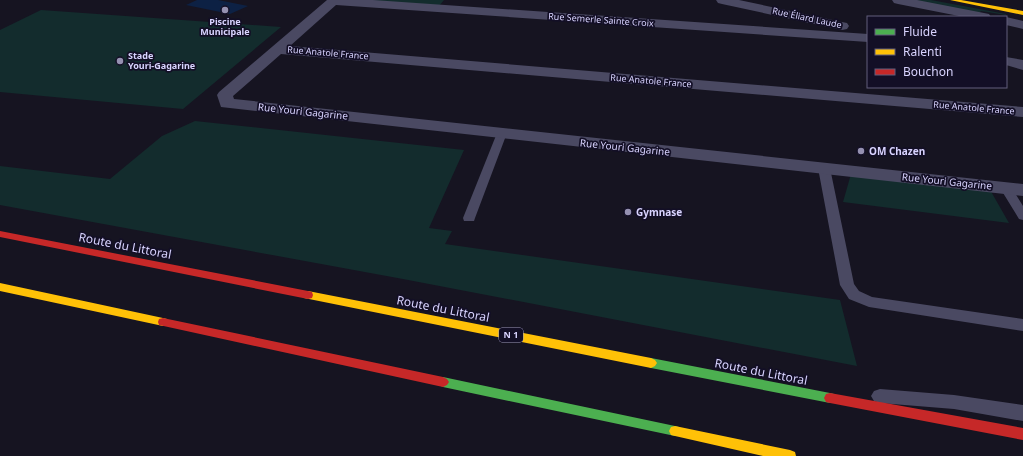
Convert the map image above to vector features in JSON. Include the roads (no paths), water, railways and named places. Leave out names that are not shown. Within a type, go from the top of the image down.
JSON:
[{"type":"main road","points":[[953,0],[1023,13]]},
{"type":"main road","name":"Route du Littoral","points":[[0,234],[768,386],[1023,434]]},
{"type":"main road","points":[[0,287],[790,456]]},
{"type":"street","points":[[278,49],[334,0]]},
{"type":"street","name":"Rue Semerle Sainte Croix","points":[[334,0],[867,38]]},
{"type":"street","name":"Rue Éliard Laude","points":[[722,0],[867,32]]},
{"type":"street","points":[[898,0],[979,16]]},
{"type":"street","points":[[1007,21],[1023,25]]},
{"type":"street","name":"Rue Youri Gagarine","points":[[278,49],[225,95],[227,103],[1014,189]]},
{"type":"street","name":"Rue Anatole France","points":[[278,49],[1023,112]]},
{"type":"street","points":[[1007,61],[1023,65]]},
{"type":"lane","points":[[469,218],[502,133]]},
{"type":"lane","points":[[824,168],[847,285],[854,295],[869,302],[1023,325]]},
{"type":"lane","points":[[1014,189],[1023,216]]},
{"type":"lane","points":[[768,386],[954,402],[1023,413]]},
{"type":"water","name":"Piscine Municipale","points":[[197,0],[218,0],[248,6],[230,14],[186,5]]},
{"type":"place","name":"Piscine Municipale","points":[[225,10]]},
{"type":"place","name":"Stade Youri-Gagarine","points":[[120,61]]},
{"type":"place","name":"OM Chazen","points":[[861,151]]},
{"type":"place","name":"Gymnase","points":[[628,212]]}]
